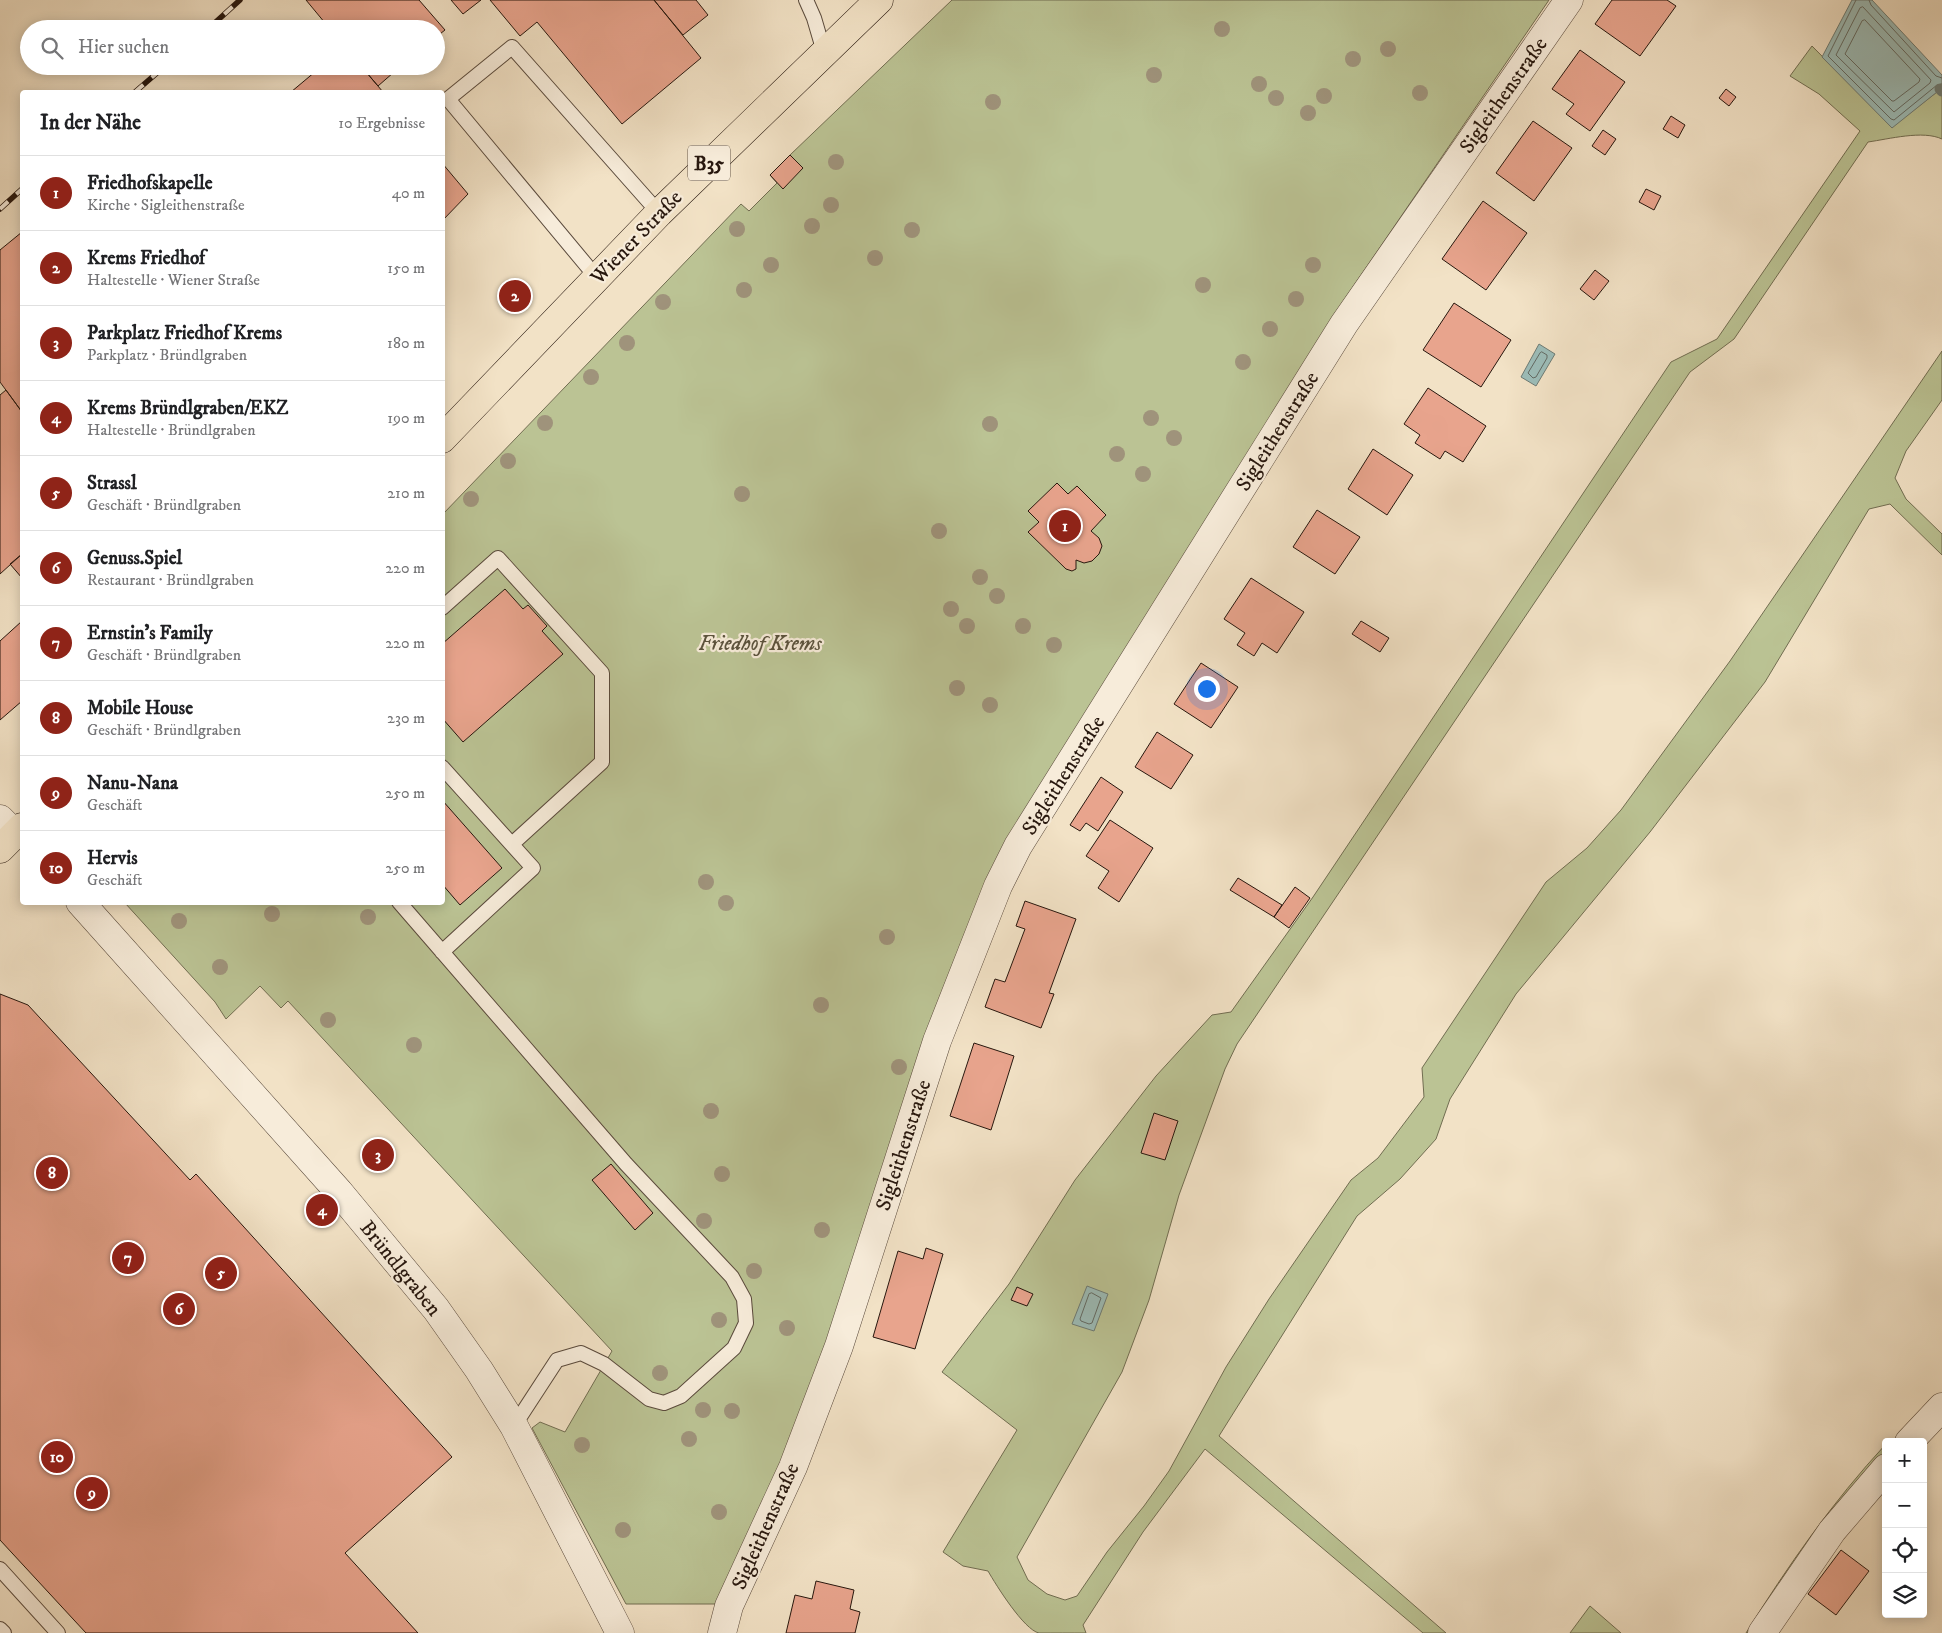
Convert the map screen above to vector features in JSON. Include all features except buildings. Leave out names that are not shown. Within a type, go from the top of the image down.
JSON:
[{"type":"main road","name":"Wiener Straße","points":[[445,436],[660,213],[879,0]]},
{"type":"street","name":"Sigleithenstraße","points":[[722,1633],[729,1606],[793,1467],[839,1346],[937,1041],[998,886],[1018,846],[1344,324],[1569,0]]},
{"type":"street","name":"Bründlgraben","points":[[83,905],[372,1231],[441,1317],[479,1370],[514,1426],[620,1633]]},
{"type":"street","points":[[1913,1438],[1942,1407]]},
{"type":"street","points":[[1762,1633],[1832,1531],[1882,1473]]},
{"type":"lane","points":[[806,0],[814,18],[824,52]]},
{"type":"lane","points":[[597,278],[448,99],[512,47],[660,213]]},
{"type":"lane","points":[[445,605],[498,558],[602,673],[602,762],[512,844]]},
{"type":"lane","points":[[442,952],[533,868],[445,770]]},
{"type":"lane","points":[[402,905],[626,1164],[732,1277],[744,1299],[746,1323],[734,1348],[681,1396],[664,1403],[649,1399],[604,1364],[581,1353],[557,1360],[514,1426]]},
{"type":"lane","points":[[0,1569],[58,1633]]},
{"type":"lane","points":[[0,1629],[4,1633]]},
{"type":"green space","name":"Friedhof Krems","points":[[952,0],[1549,0],[1333,316],[998,860],[830,1342],[791,1446],[716,1604],[626,1604],[532,1428],[540,1422],[565,1432],[612,1351],[288,1001],[281,1008],[260,986],[226,1019],[215,1002],[127,905],[445,905],[445,512],[741,204],[749,211],[777,183],[770,175]]},
{"type":"green space","points":[[1812,46],[1892,127],[1942,88],[1942,139],[1934,136],[1916,135],[1868,142],[1734,339],[1690,372],[1237,1044],[1225,1069],[1179,1195],[1149,1300],[1122,1372],[1017,1557],[1028,1580],[1047,1594],[1065,1600],[1077,1596],[1107,1552],[1169,1471],[1226,1367],[1269,1299],[1351,1180],[1378,1158],[1424,1097],[1422,1068],[1546,882],[1587,848],[1621,810],[1730,661],[1942,351],[1942,400],[1906,451],[1895,478],[1906,499],[1942,534],[1942,555],[1890,504],[1869,509],[1765,682],[1650,832],[1516,994],[1450,1099],[1436,1139],[1400,1179],[1357,1216],[1219,1436],[1446,1633],[1423,1633],[1205,1449],[1143,1532],[1083,1625],[1086,1633],[1039,1633],[1018,1616],[988,1571],[963,1566],[943,1552],[1017,1430],[942,1372],[1009,1284],[1075,1180],[1156,1076],[1212,1015],[1231,1012],[1313,897],[1671,362],[1717,339],[1860,131],[1819,94],[1790,76]]},
{"type":"green space","points":[[1882,1448],[1882,1461],[1753,1633],[1746,1633],[1811,1535]]},
{"type":"green space","points":[[1590,1606],[1621,1633],[1570,1633]]},
{"type":"water","points":[[1852,0],[1872,0],[1942,75],[1942,88],[1892,128],[1822,57]]},
{"type":"water","points":[[1539,344],[1555,354],[1536,386],[1521,377]]},
{"type":"water","points":[[1087,1286],[1108,1294],[1094,1331],[1072,1324]]},
{"type":"railway","points":[[218,20],[240,0]]},
{"type":"railway","points":[[137,90],[155,75]]},
{"type":"railway","points":[[0,209],[20,191]]},
{"type":"place","name":"Krems Friedhof","points":[[515,296]]},
{"type":"place","name":"Friedhofskapelle","points":[[1065,526]]},
{"type":"place","name":"Parkplatz Friedhof Krems","points":[[378,1155]]},
{"type":"place","name":"Mobile House","points":[[52,1173]]},
{"type":"place","name":"Krems Bründlgraben/EKZ","points":[[322,1210]]},
{"type":"place","name":"Ernstin's Family","points":[[128,1258]]},
{"type":"place","name":"Strassl","points":[[221,1273]]},
{"type":"place","name":"Genuss.Spiel","points":[[179,1309]]},
{"type":"place","name":"Hervis","points":[[57,1457]]},
{"type":"place","name":"Nanu-Nana","points":[[92,1493]]}]
